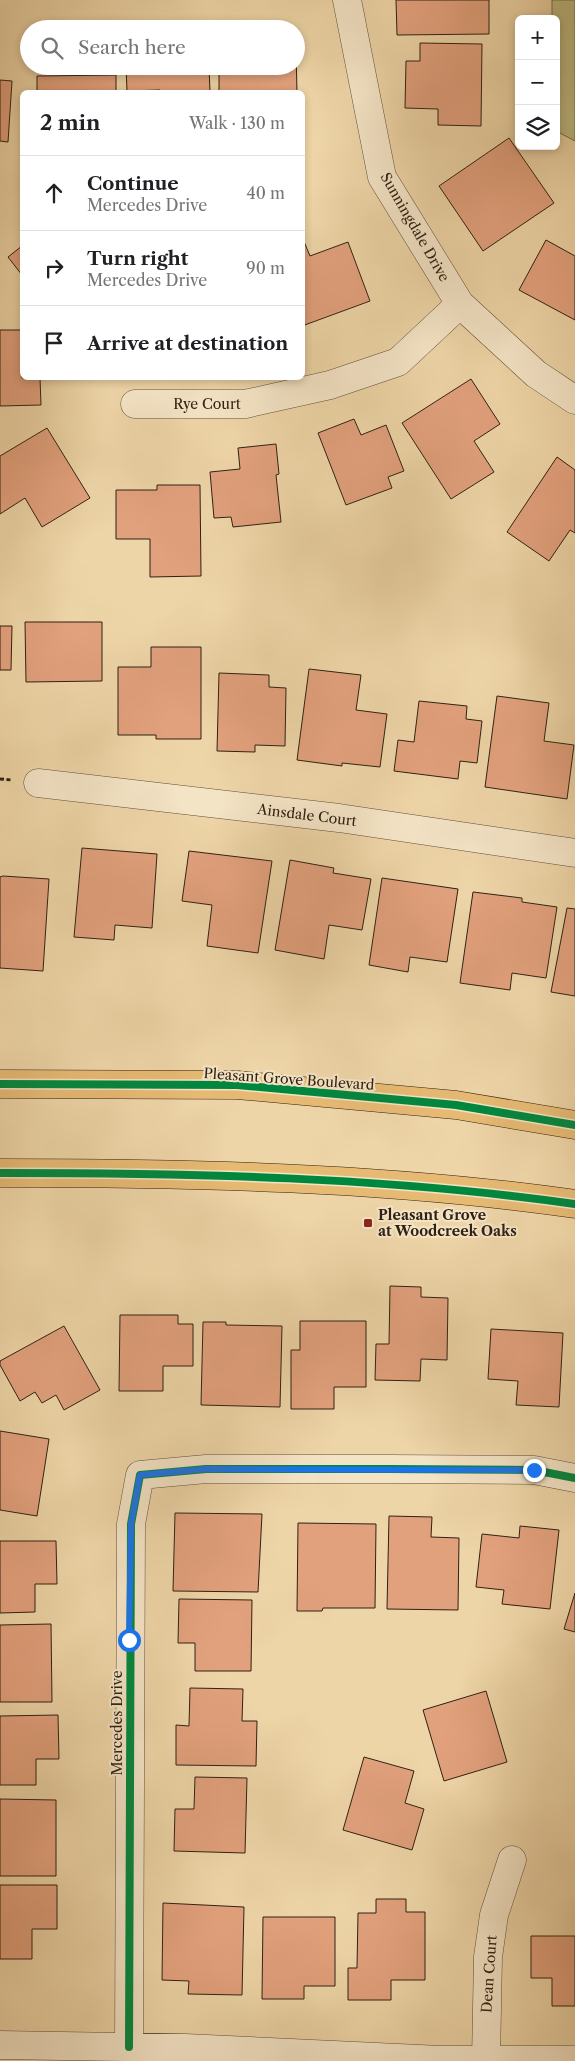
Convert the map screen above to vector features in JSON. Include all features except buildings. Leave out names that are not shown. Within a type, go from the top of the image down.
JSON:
[{"type":"main road","points":[[0,1064],[61,1084]]},
{"type":"main road","name":"Pleasant Grove Boulevard","points":[[0,1084],[237,1085],[456,1105],[575,1126]]},
{"type":"main road","points":[[0,1173],[202,1174],[314,1180],[524,1197],[575,1204]]},
{"type":"main road","points":[[0,1192],[81,1173]]},
{"type":"street","name":"Sunningdale Drive","points":[[347,0],[382,177],[460,304],[536,374],[575,400]]},
{"type":"street","name":"Rye Court","points":[[135,404],[245,404],[330,385],[398,362],[460,304]]},
{"type":"street","name":"Ainsdale Court","points":[[38,783],[339,818],[575,853]]},
{"type":"street","name":"Mercedes Drive","points":[[129,2047],[131,1524],[140,1475],[206,1469],[534,1470],[575,1478]]},
{"type":"street","name":"Dean Court","points":[[486,2060],[488,1957],[494,1915],[512,1860]]},
{"type":"street","points":[[0,2045],[129,2047],[486,2060],[575,2060]]},
{"type":"shaded area","points":[[552,0],[575,0],[575,141],[560,133],[560,15],[552,15]]},
{"type":"cycle path","points":[[0,1084],[237,1085],[456,1105],[575,1125]]},
{"type":"cycle path","points":[[0,1173],[288,1178],[432,1188],[575,1204]]},
{"type":"cycle path","points":[[129,2047],[131,1524],[140,1475],[206,1469],[534,1470],[575,1478]]},
{"type":"place","name":"Pleasant Grove at Woodcreek Oaks","points":[[368,1223]]},
{"type":"route","points":[[129,1640],[131,1524],[140,1475],[206,1469],[534,1470]]}]
